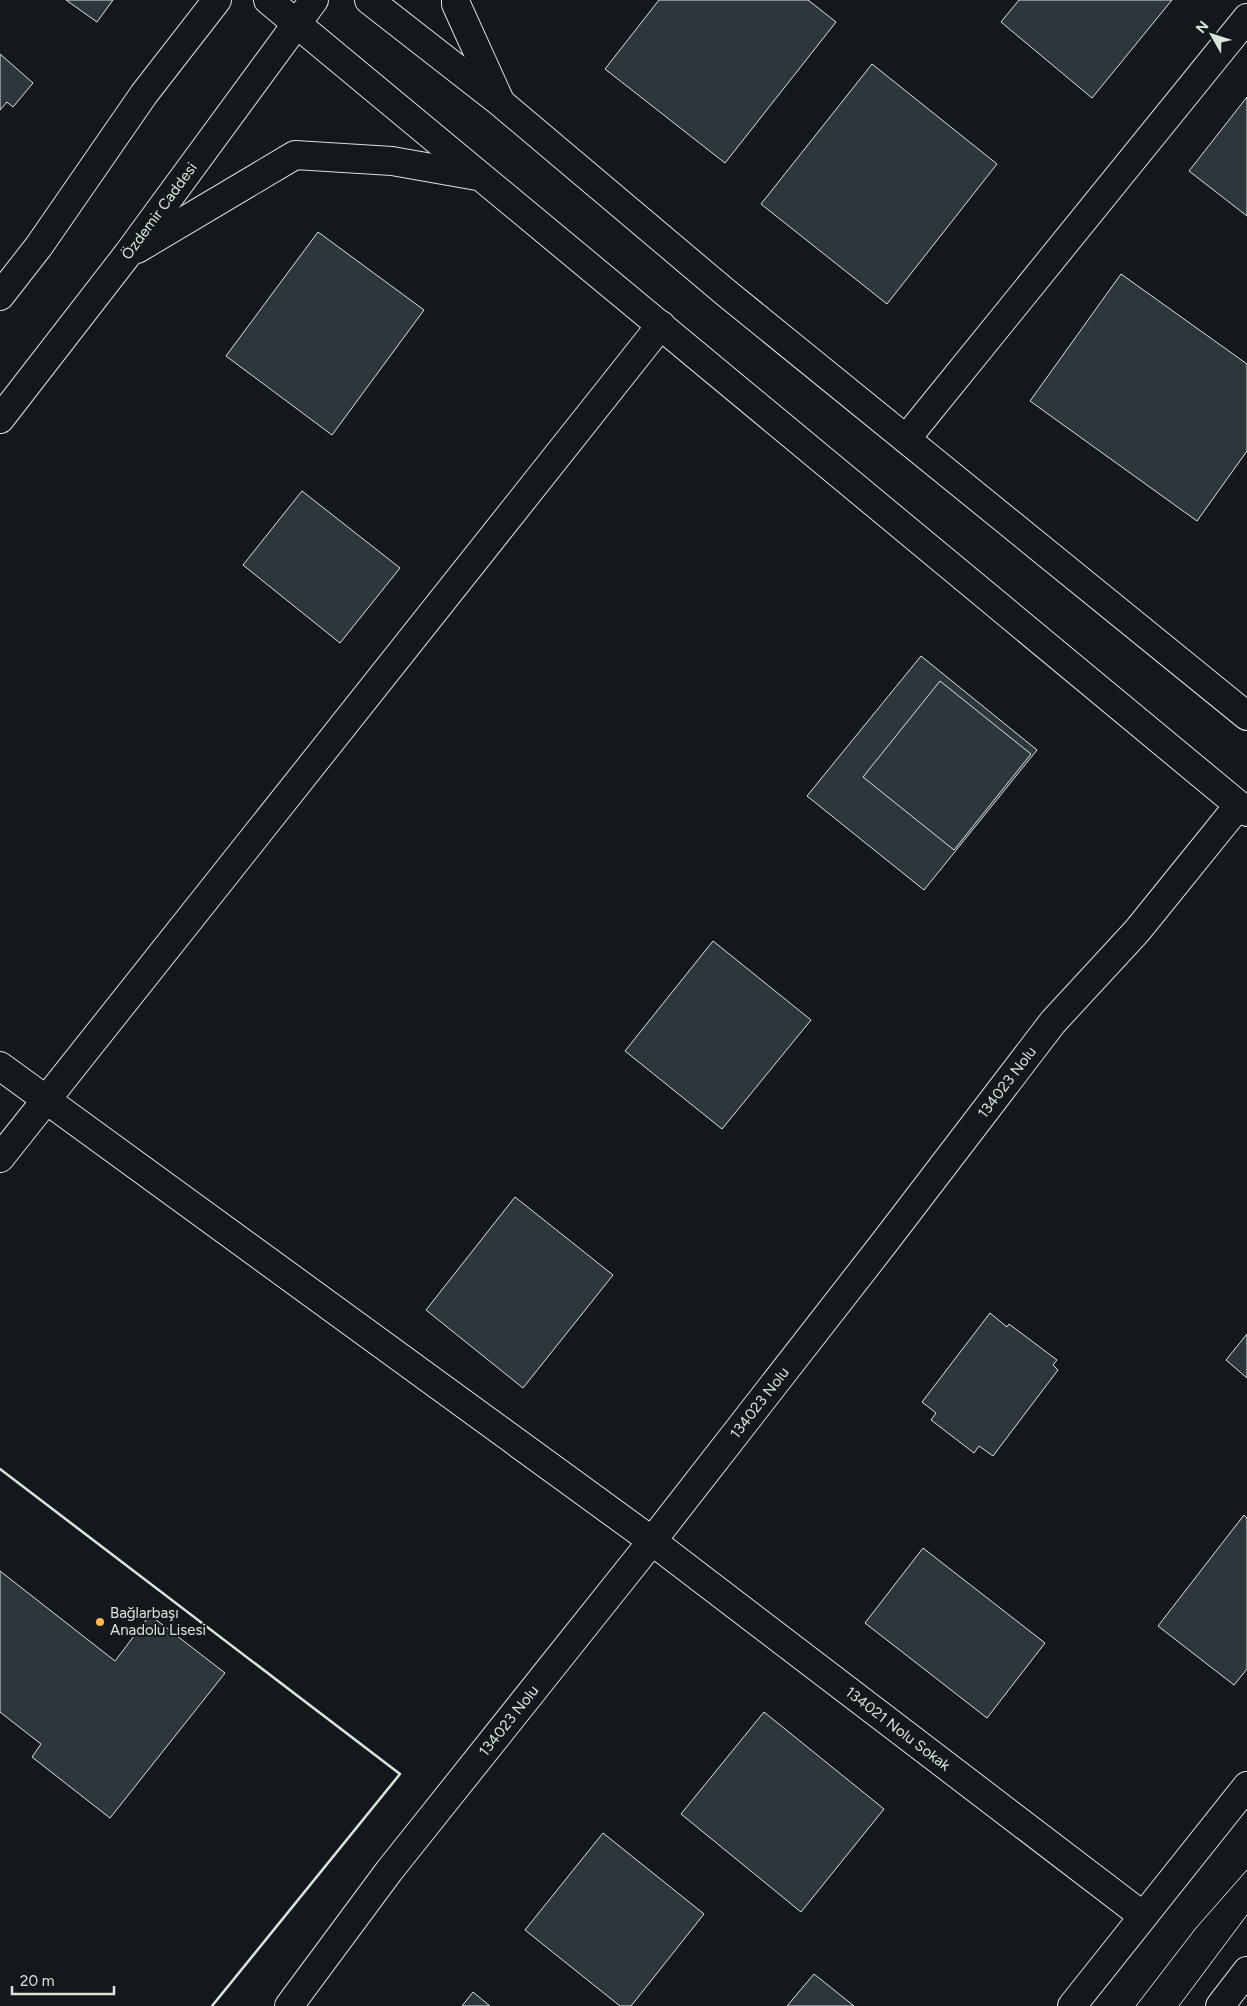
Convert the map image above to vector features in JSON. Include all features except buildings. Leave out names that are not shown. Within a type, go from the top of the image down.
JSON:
[{"type":"street","points":[[0,296],[39,246],[144,94],[217,0]]},
{"type":"street","points":[[268,0],[1243,809]]},
{"type":"street","name":"Özdemir Caddesi","points":[[0,418],[128,255],[314,0]]},
{"type":"street","points":[[369,0],[500,103],[726,292],[1247,716]]},
{"type":"street","points":[[456,0],[456,4],[500,103]]},
{"type":"street","points":[[906,439],[1247,18]]},
{"type":"street","points":[[128,255],[295,155],[392,161],[478,176]]},
{"type":"street","points":[[0,1158],[660,325]]},
{"type":"street","name":"134023 Nolu","points":[[289,2006],[389,1871],[652,1541],[1053,1022],[1137,931],[1243,809]]},
{"type":"street","name":"134021 Nolu Sokak","points":[[0,1066],[652,1541],[1143,1916]]},
{"type":"street","points":[[1072,2006],[1247,1786]]},
{"type":"tram line","points":[[1136,2006],[1196,1928],[1247,1870]]},
{"type":"tram line","points":[[1179,2006],[1247,1915]]},
{"type":"wall","points":[[0,1469],[400,1774],[212,2006]]},
{"type":"place","name":"Bağlarbaşı Anadolu Lisesi","points":[[100,1622]]}]
